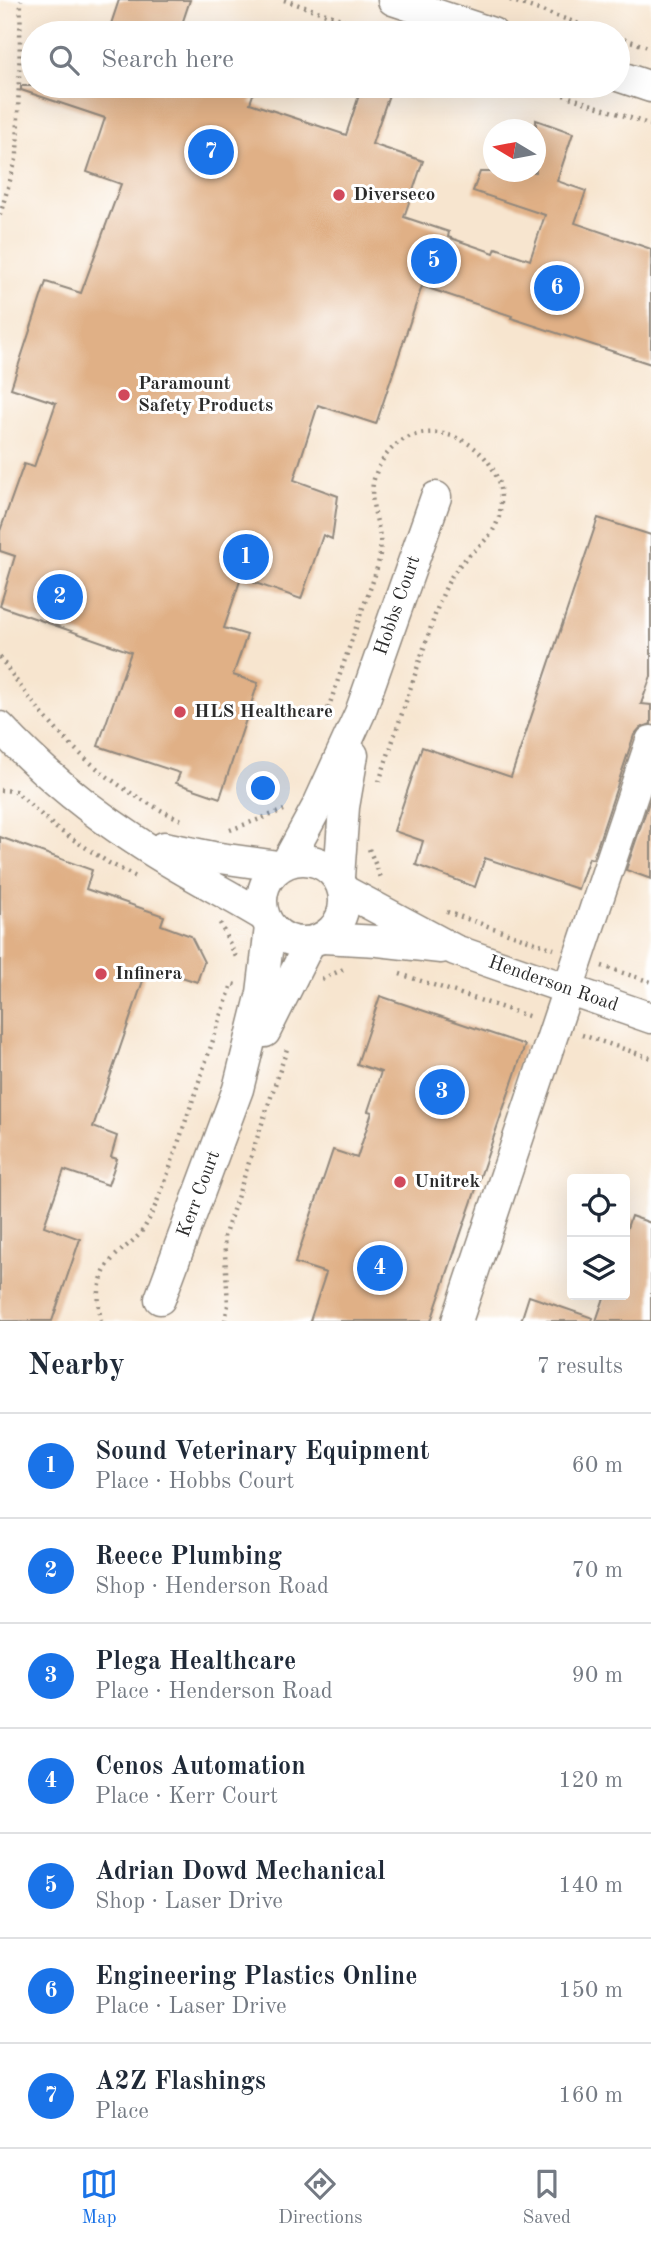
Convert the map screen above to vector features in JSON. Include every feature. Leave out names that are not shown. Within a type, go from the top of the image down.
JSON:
[{"type":"street","points":[[393,0],[456,21]]},
{"type":"street","points":[[630,80],[651,87]]},
{"type":"street","name":"Hobbs Court","points":[[282,864],[318,805],[360,713],[436,497]]},
{"type":"street","name":"Hobbs Court","points":[[341,884],[344,807],[360,713]]},
{"type":"street","points":[[0,727],[24,753],[79,800],[136,841],[267,922],[289,941],[317,940],[335,928],[341,916],[344,902],[341,884],[317,862],[303,860],[282,864],[213,857],[136,841]]},
{"type":"street","points":[[457,1321],[651,741]]},
{"type":"street","points":[[267,922],[261,900],[266,882],[282,864]]},
{"type":"street","name":"Henderson Road","points":[[341,884],[455,950],[651,1018]]},
{"type":"street","name":"Kerr Court","points":[[160,1299],[237,1089],[262,993],[267,922]]},
{"type":"street","name":"Henderson Road","points":[[317,940],[378,941],[455,950]]},
{"type":"street","name":"Kerr Court","points":[[237,1089],[317,940]]},
{"type":"path","points":[[0,215],[17,156],[21,0]]},
{"type":"path","points":[[284,0],[347,21]]},
{"type":"path","points":[[510,0],[571,21]]},
{"type":"path","points":[[630,41],[651,48]]},
{"type":"path","points":[[572,98],[651,125]]},
{"type":"path","points":[[0,657],[52,727],[87,762],[138,797],[185,821]]},
{"type":"path","points":[[0,790],[15,791],[44,819],[81,846],[142,880]]},
{"type":"path","points":[[218,835],[295,805]]},
{"type":"path","points":[[437,908],[651,982]]},
{"type":"path","points":[[219,920],[240,964]]},
{"type":"path","points":[[319,981],[351,966]]},
{"type":"path","points":[[388,970],[651,1058]]},
{"type":"path","points":[[101,1321],[98,1293],[102,1278],[109,1263],[135,1238],[150,1217],[164,1185],[236,974]]},
{"type":"path","points":[[232,984],[240,986]]},
{"type":"path","points":[[225,1321],[228,1294],[224,1237],[289,1042]]},
{"type":"building","points":[[119,0],[190,0],[183,21],[112,21]]},
{"type":"building","points":[[45,98],[252,98],[250,103],[346,135],[358,98],[388,98],[372,144],[423,161],[404,217],[449,232],[448,237],[494,253],[496,248],[530,260],[545,215],[473,191],[480,172],[483,172],[483,182],[546,182],[546,124],[573,133],[557,181],[586,191],[575,223],[651,249],[651,364],[422,286],[376,424],[318,405],[294,480],[338,496],[332,539],[323,535],[301,599],[241,578],[224,628],[247,635],[233,675],[258,683],[220,798],[176,783],[180,773],[98,746],[131,652],[0,606],[15,556],[0,551],[0,531],[24,464],[34,467],[56,403],[11,388],[46,282],[81,293],[121,184],[87,172],[105,118]]},
{"type":"building","points":[[598,518],[651,535],[651,676],[641,704],[651,705],[651,724],[640,728],[634,735],[593,859],[589,858],[578,889],[485,858],[475,887],[416,865],[423,841],[394,831],[422,747],[511,777]]},
{"type":"building","points":[[651,796],[651,879],[626,870]]},
{"type":"building","points":[[0,837],[92,870],[86,889],[164,916],[161,925],[191,936],[204,962],[197,982],[148,966],[93,1127],[117,1136],[111,1157],[117,1159],[108,1185],[64,1170],[44,1226],[80,1239],[52,1321],[0,1321]]},
{"type":"building","points":[[380,996],[525,1045],[431,1321],[310,1321],[326,1273],[295,1263],[333,1150],[357,1158],[372,1112],[368,1111],[381,1072],[357,1064]]},
{"type":"building","points":[[631,1216],[651,1223],[651,1321],[596,1321],[603,1300],[630,1300]]},
{"type":"building","points":[[529,1296],[593,1318],[592,1321],[521,1321]]},
{"type":"place","name":"A2Z Flashings","points":[[211,152]]},
{"type":"place","name":"Diverseco","points":[[339,195]]},
{"type":"place","name":"Adrian Dowd Mechanical","points":[[434,261]]},
{"type":"place","name":"Engineering Plastics Online","points":[[557,288]]},
{"type":"place","name":"Paramount Safety Products","points":[[124,395]]},
{"type":"place","name":"Sound Veterinary Equipment","points":[[246,557]]},
{"type":"place","name":"Reece Plumbing","points":[[60,597]]},
{"type":"place","name":"HLS Healthcare","points":[[180,712]]},
{"type":"place","name":"Infinera","points":[[101,974]]},
{"type":"place","name":"Plega Healthcare","points":[[442,1092]]},
{"type":"place","name":"Unitrek","points":[[400,1182]]},
{"type":"place","name":"Cenos Automation","points":[[380,1268]]}]
